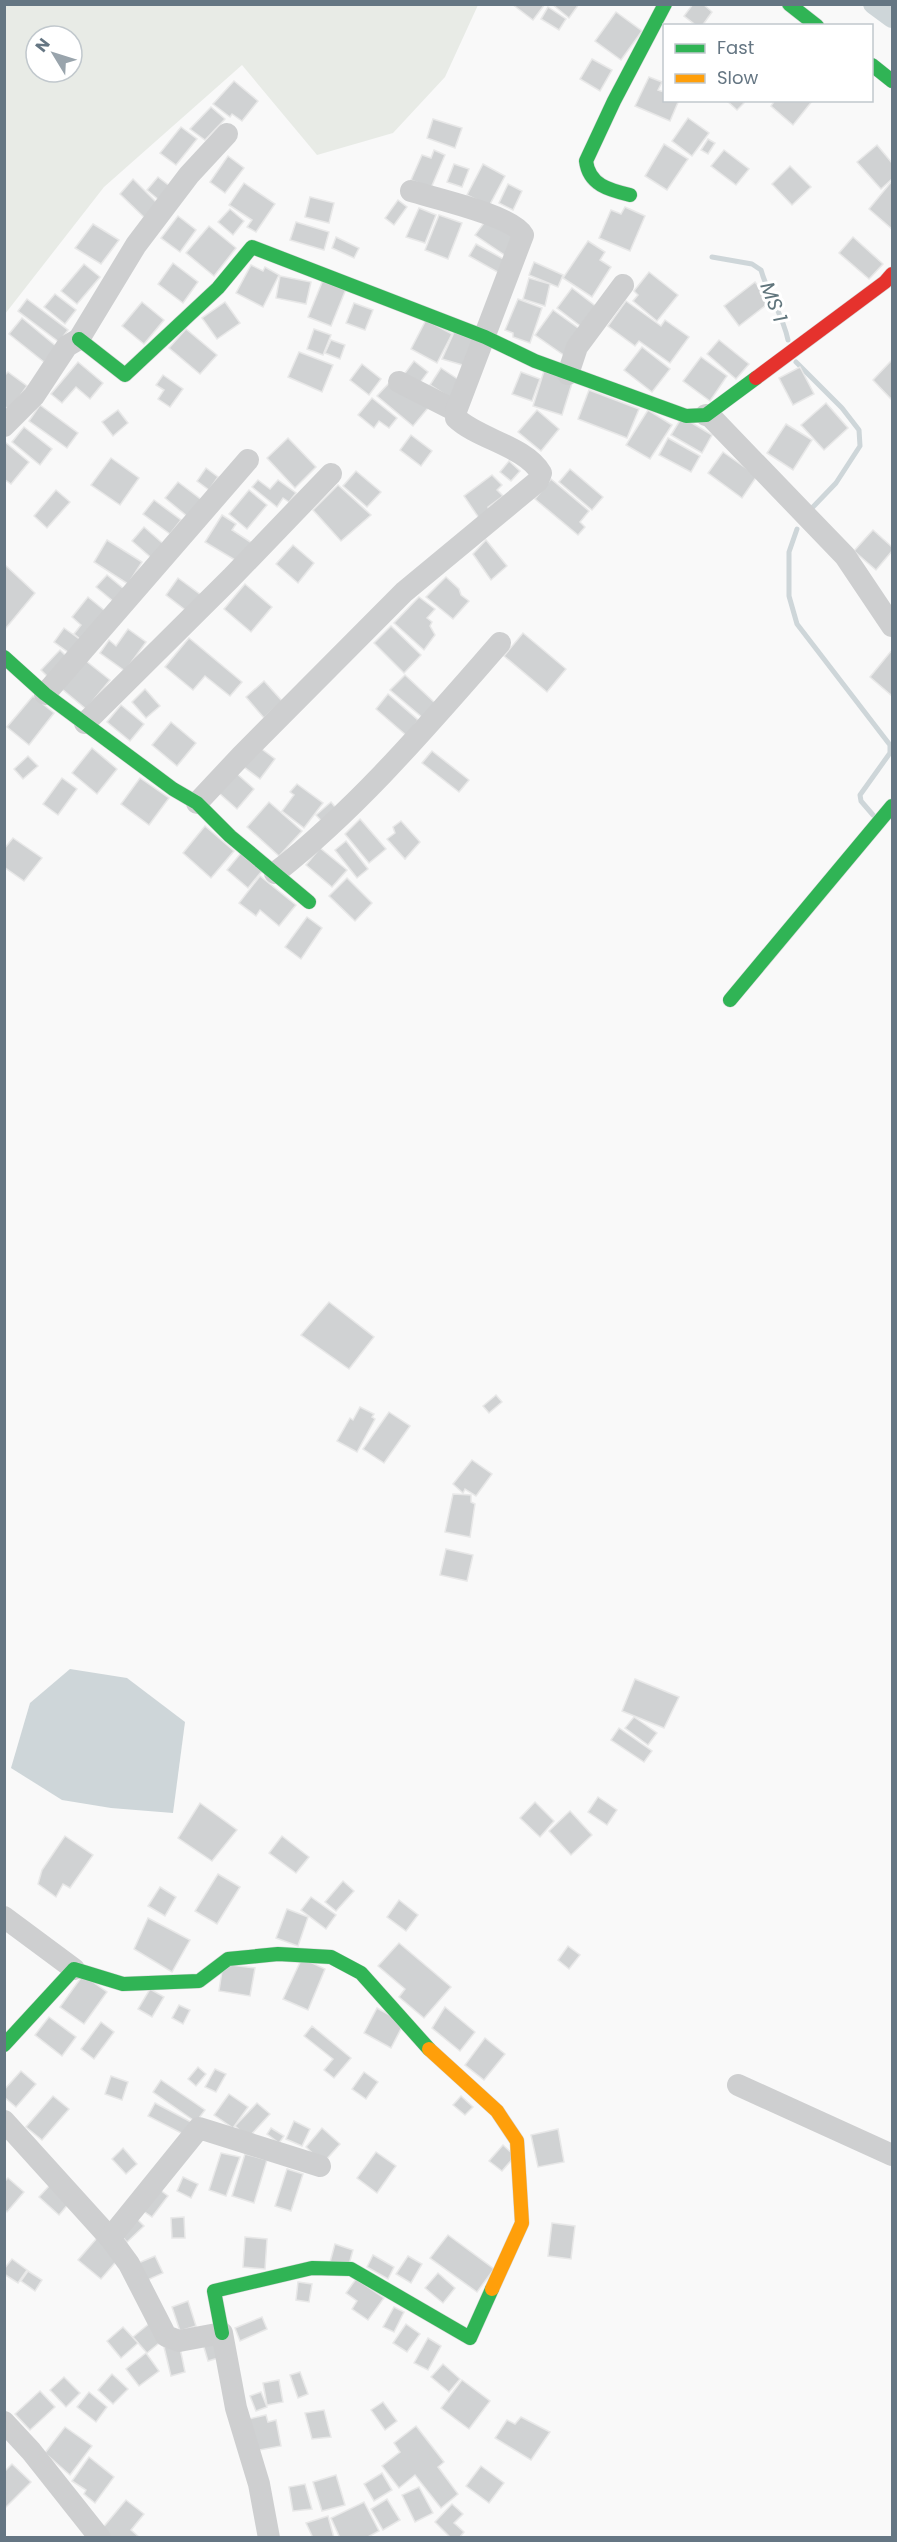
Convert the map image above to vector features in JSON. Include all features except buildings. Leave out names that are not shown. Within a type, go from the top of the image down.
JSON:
[{"type":"street","points":[[630,195],[613,192],[592,181],[586,171],[586,161],[614,101],[665,4]]},
{"type":"street","points":[[789,4],[814,24]]},
{"type":"street","points":[[873,66],[892,81]]},
{"type":"street","points":[[4,426],[34,396],[67,346],[79,339],[136,246],[189,175],[226,134]]},
{"type":"street","points":[[197,803],[404,592],[538,481],[541,473],[537,467],[511,449],[456,418],[456,411],[523,235],[520,228],[498,217],[411,191]]},
{"type":"street","points":[[79,339],[125,375],[218,288],[252,247],[485,337],[568,374],[686,416],[710,416],[844,556],[892,626]]},
{"type":"street","points":[[706,415],[890,283]]},
{"type":"street","points":[[568,374],[576,347],[623,285]]},
{"type":"street","points":[[399,382],[456,411]]},
{"type":"street","points":[[45,694],[248,460]]},
{"type":"street","points":[[86,723],[331,474]]},
{"type":"street","points":[[275,873],[315,842],[350,808],[500,643]]},
{"type":"street","points":[[4,657],[45,694],[173,789],[197,803],[230,836],[309,902]]},
{"type":"street","points":[[730,999],[892,806]]},
{"type":"street","points":[[4,1917],[74,1969],[123,1984],[199,1982],[228,1959],[278,1954],[331,1957],[362,1973],[437,2058],[497,2111],[518,2141],[522,2223],[470,2338],[351,2270],[312,2268],[214,2291],[236,2408],[259,2484],[269,2538]]},
{"type":"street","points":[[4,2045],[74,1969]]},
{"type":"street","points":[[738,2085],[892,2155]]},
{"type":"street","points":[[4,2121],[110,2238],[129,2264],[166,2336],[179,2341],[222,2332]]},
{"type":"street","points":[[110,2238],[199,2128],[320,2166]]},
{"type":"street","points":[[4,2422],[31,2451],[100,2538]]},
{"type":"shaded area","points":[[5,4],[478,4],[445,77],[393,133],[317,155],[242,65],[104,187],[5,314]]},
{"type":"shaded area","points":[[70,1669],[127,1678],[185,1722],[173,1813],[111,1808],[62,1800],[11,1768],[30,1703]]},
{"type":"waterway","points":[[873,4],[892,18]]},
{"type":"waterway","name":"MS 1","points":[[712,257],[752,264],[761,270],[783,322],[788,340]]},
{"type":"waterway","points":[[796,362],[842,408],[859,430],[860,446],[836,483],[812,508]]},
{"type":"waterway","points":[[797,529],[789,552],[789,596],[797,624],[890,745],[890,753],[860,795],[861,801],[873,815]]},
{"type":"traffic: fast","points":[[630,195],[601,185],[591,176],[586,161],[614,101],[665,4]]},
{"type":"traffic: fast","points":[[789,4],[814,24]]},
{"type":"traffic: fast","points":[[873,66],[892,81]]},
{"type":"traffic: fast","points":[[79,339],[125,375],[218,288],[252,247],[485,337],[535,361],[686,416],[706,415],[756,378]]},
{"type":"traffic: fast","points":[[4,657],[45,694],[173,789],[197,803],[230,836],[309,902]]},
{"type":"traffic: fast","points":[[730,1000],[892,806]]},
{"type":"traffic: fast","points":[[4,2045],[74,1969],[123,1984],[199,1981],[228,1959],[278,1954],[331,1957],[361,1973],[429,2049]]},
{"type":"traffic: fast","points":[[222,2333],[214,2291],[312,2268],[351,2269],[470,2338],[492,2289]]},
{"type":"traffic: slow","points":[[429,2049],[497,2111],[517,2141],[522,2223],[492,2289]]},
{"type":"traffic: jam","points":[[756,378],[885,282],[892,274]]}]
